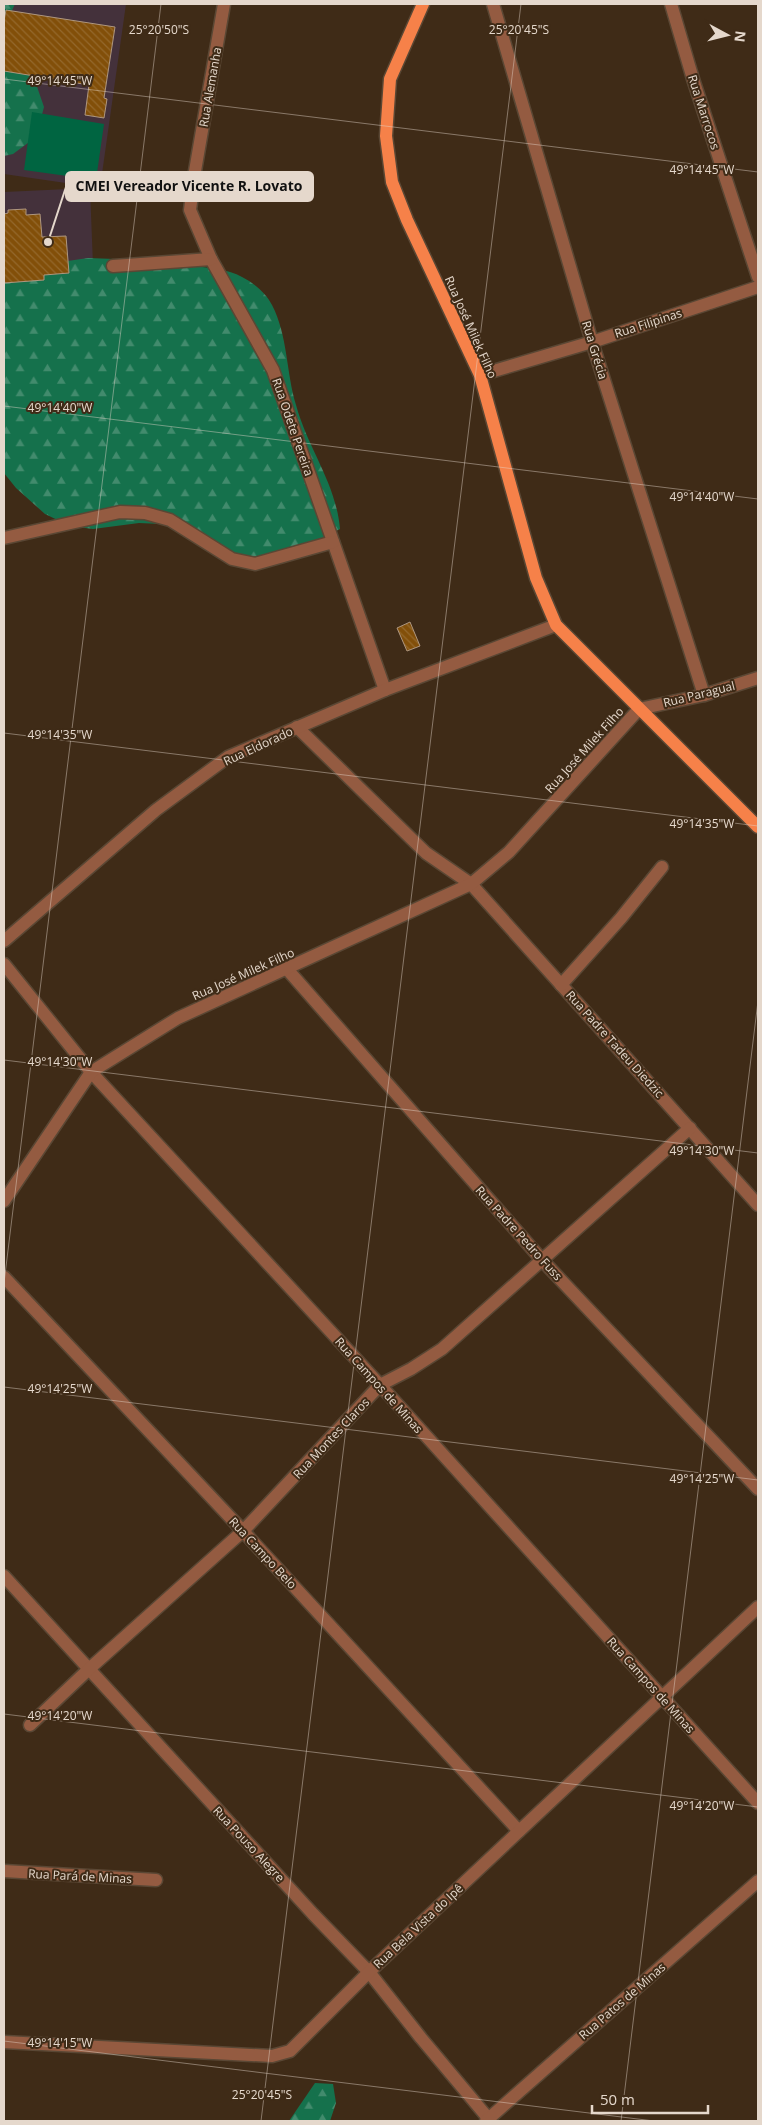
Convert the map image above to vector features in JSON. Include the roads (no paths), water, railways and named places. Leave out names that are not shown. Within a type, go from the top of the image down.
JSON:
[{"type":"main road","name":"Rua José Milek Filho","points":[[423,4],[390,79],[386,136],[392,182],[407,220],[480,375],[536,578],[556,625],[640,709]]},
{"type":"main road","points":[[640,709],[758,827]]},
{"type":"street","name":"Rua Alemanha","points":[[195,171],[224,4]]},
{"type":"street","name":"Rua Grécia","points":[[493,4],[592,342],[704,695]]},
{"type":"street","name":"Rua Marrocos","points":[[671,4],[693,79],[758,277]]},
{"type":"street","name":"Rua Odete Pereira","points":[[195,171],[190,210],[211,259],[273,370],[385,690]]},
{"type":"street","points":[[113,266],[211,259]]},
{"type":"street","name":"Rua Filipinas","points":[[480,375],[592,342],[758,287]]},
{"type":"street","points":[[4,538],[120,512],[145,513],[170,520],[232,559],[255,564],[333,542]]},
{"type":"street","name":"Rua Eldorado","points":[[4,941],[156,810],[228,757],[385,690],[556,625]]},
{"type":"street","name":"Rua Paragual","points":[[640,709],[704,695],[758,678]]},
{"type":"street","name":"Rua José Milek Filho","points":[[4,1201],[91,1072],[178,1018],[470,884],[509,852],[640,709]]},
{"type":"street","name":"Rua Padre Tadeu Diedzic","points":[[297,727],[426,853],[470,884],[758,1205]]},
{"type":"street","points":[[561,985],[621,918],[662,867]]},
{"type":"street","name":"Rua Campos de Minas","points":[[4,964],[91,1072],[380,1385],[758,1803]]},
{"type":"street","name":"Rua Padre Pedro Fuss","points":[[287,969],[542,1260],[758,1489]]},
{"type":"street","name":"Rua Montes Claros","points":[[30,1725],[89,1669],[243,1531],[380,1385],[411,1369],[442,1349],[690,1128]]},
{"type":"street","name":"Rua Campo Belo","points":[[4,1277],[243,1531],[519,1831]]},
{"type":"street","name":"Rua Pouso Alegre","points":[[4,1576],[306,1906],[369,1972],[487,2119]]},
{"type":"street","name":"Rua Bela Vista do Ipê","points":[[4,2042],[272,2056],[290,2051],[369,1972],[663,1699],[758,1607]]},
{"type":"street","name":"Rua Pará de Minas","points":[[4,1871],[156,1880]]},
{"type":"street","name":"Rua Patos de Minas","points":[[487,2119],[758,1880]]},
{"type":"place","name":"CMEI Vereador Vicente R. Lovato","points":[[48,242]]}]
